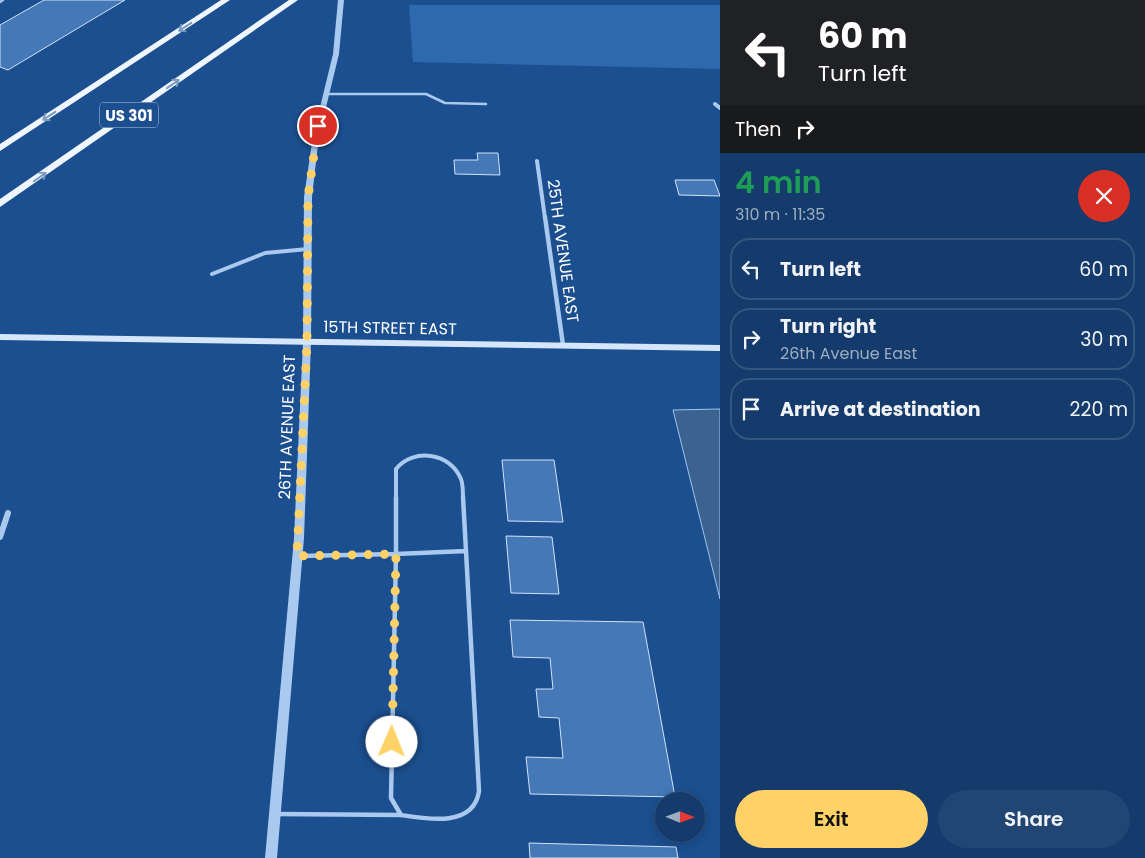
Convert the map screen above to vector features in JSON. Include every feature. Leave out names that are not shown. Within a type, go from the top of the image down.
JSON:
[{"type":"main road","name":"US 301","points":[[0,148],[226,0]]},
{"type":"main road","name":"US 301","points":[[0,204],[294,0]]},
{"type":"main road","name":"15TH STREET EAST","points":[[0,337],[720,348]]},
{"type":"street","name":"26TH AVENUE EAST","points":[[270,858],[297,556],[307,342],[308,197],[312,161],[336,54],[341,0]]},
{"type":"street","points":[[716,104],[720,108]]},
{"type":"street","name":"25TH AVENUE EAST","points":[[537,161],[563,345]]},
{"type":"street","points":[[0,537],[8,513]]},
{"type":"lane","points":[[326,94],[426,94],[445,103],[486,104]]},
{"type":"lane","points":[[212,274],[265,253],[308,249]]},
{"type":"lane","points":[[274,814],[454,817],[467,811],[477,800],[479,784],[462,480],[456,468],[446,460],[436,456],[410,457],[402,461],[396,469],[391,798],[401,815]]},
{"type":"lane","points":[[297,556],[396,554],[466,550]]},
{"type":"shaded area","points":[[409,5],[720,5],[720,69],[413,62]]},
{"type":"shaded area","points":[[720,409],[720,599],[673,410]]},
{"type":"building","points":[[44,0],[125,0],[8,70],[0,67],[0,25]]},
{"type":"building","points":[[477,153],[498,153],[500,175],[455,174],[454,160],[478,160]]},
{"type":"building","points":[[675,180],[714,180],[720,196],[679,195]]},
{"type":"building","points":[[502,460],[554,460],[563,522],[508,521]]},
{"type":"building","points":[[506,536],[552,537],[559,594],[511,593]]},
{"type":"building","points":[[510,620],[643,622],[674,792],[655,792],[655,797],[530,794],[526,757],[563,758],[559,718],[539,717],[536,689],[553,689],[550,658],[513,657]]},
{"type":"building","points":[[529,843],[676,847],[678,858],[530,858]]},
{"type":"route","points":[[318,126],[308,197],[307,342],[297,556],[396,554],[392,742]]}]
